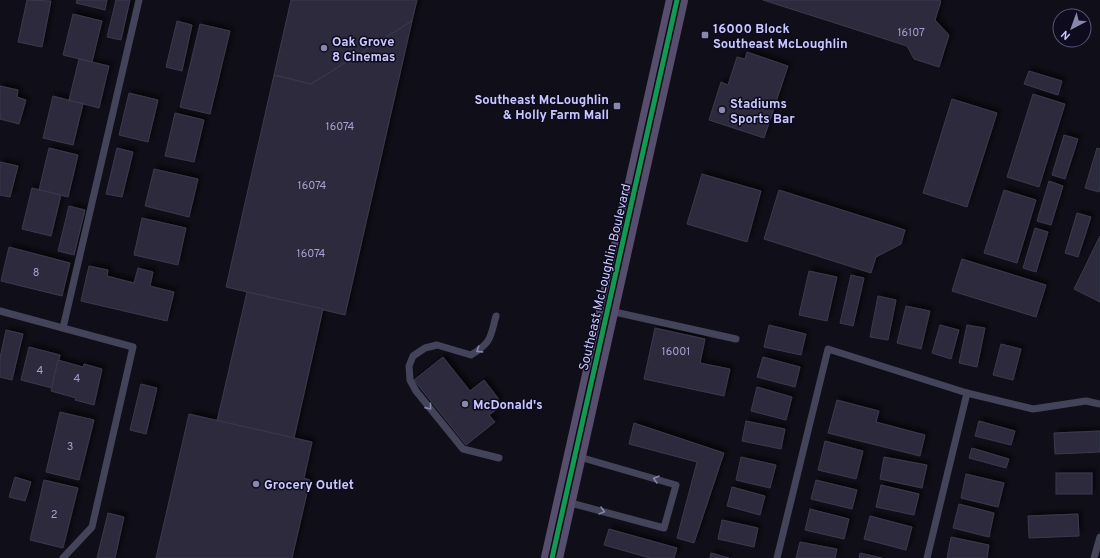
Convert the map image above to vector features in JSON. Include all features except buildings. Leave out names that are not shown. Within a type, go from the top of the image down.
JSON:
[{"type":"main road","name":"Southeast McLoughlin Boulevard","points":[[552,558],[677,0]]},
{"type":"lane","points":[[63,328],[139,0]]},
{"type":"lane","points":[[0,311],[134,347],[92,527],[62,558]]},
{"type":"lane","points":[[608,311],[736,339]]},
{"type":"lane","points":[[496,316],[489,340],[483,347],[471,354],[438,345],[425,348],[413,356],[409,366],[410,380],[416,391],[463,449],[499,458]]},
{"type":"lane","points":[[777,558],[828,349],[967,393],[1033,409],[1086,401],[1100,404]]},
{"type":"lane","points":[[927,558],[967,393]]},
{"type":"lane","points":[[565,501],[664,528],[676,485],[575,456]]},
{"type":"lane","points":[[1094,558],[1100,537]]},
{"type":"cycle path","points":[[552,558],[677,0]]},
{"type":"place","name":"16000 Block Southeast McLoughlin","points":[[705,35]]},
{"type":"place","name":"Oak Grove 8 Cinemas","points":[[324,48]]},
{"type":"place","name":"Southeast McLoughlin & Holly Farm Mall","points":[[617,106]]},
{"type":"place","name":"Stadiums Sports Bar","points":[[722,110]]},
{"type":"place","name":"McDonald's","points":[[465,404]]},
{"type":"place","name":"Grocery Outlet","points":[[256,484]]}]
